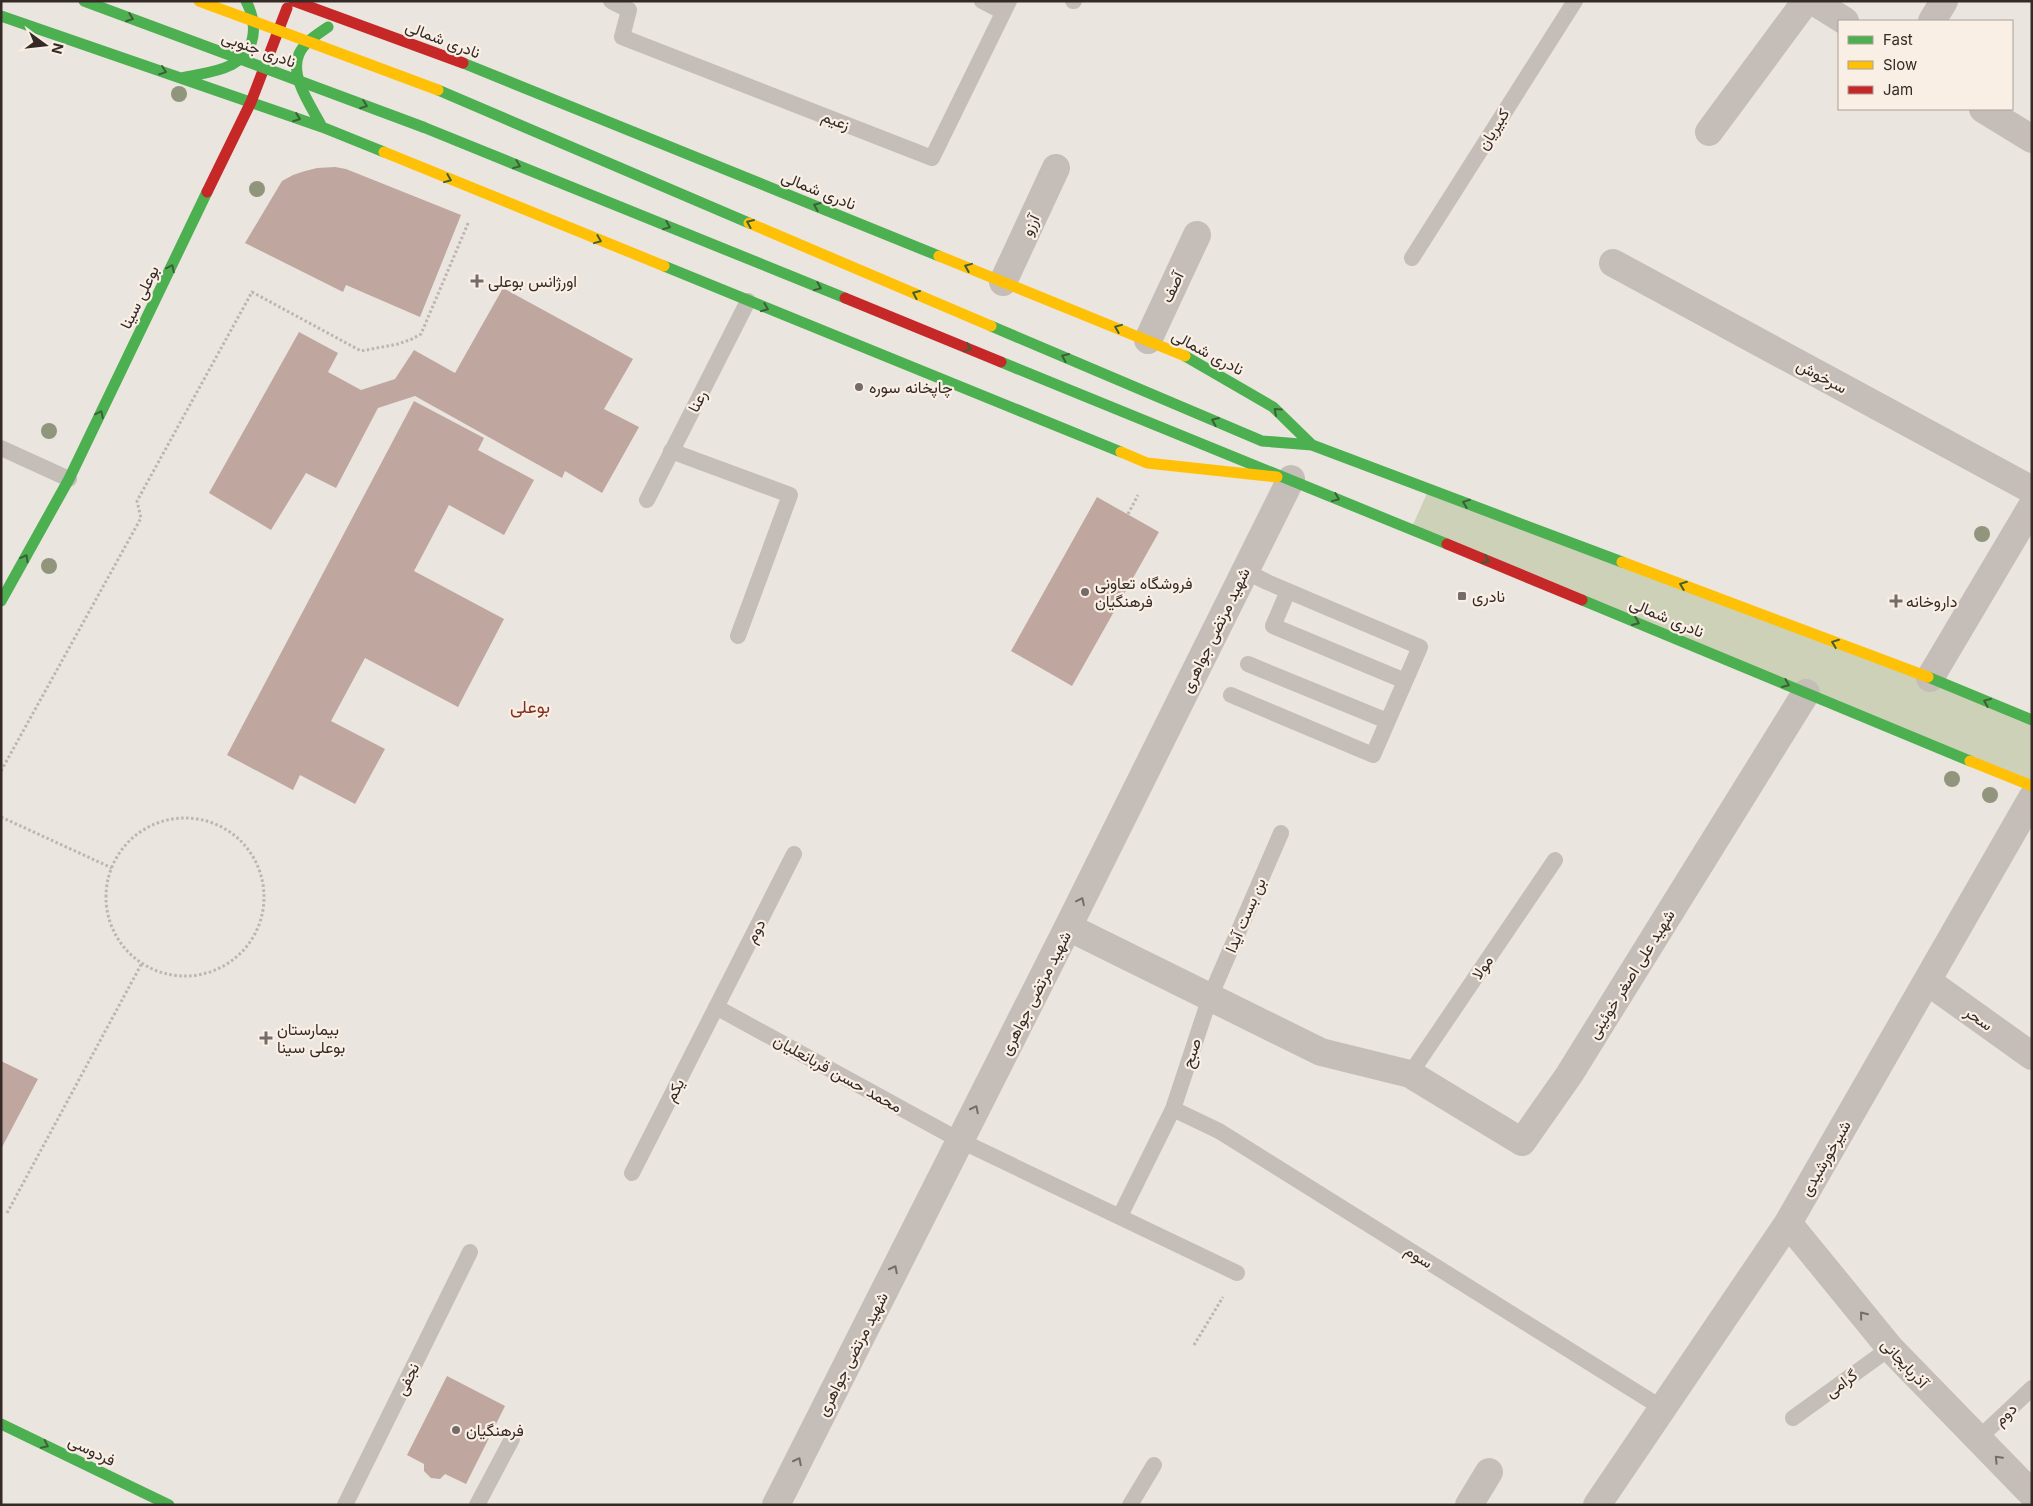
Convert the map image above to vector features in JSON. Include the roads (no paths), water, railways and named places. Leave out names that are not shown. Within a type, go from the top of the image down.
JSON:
[{"type":"main road","name":"نادری جنوبی","points":[[84,1],[423,127]]},
{"type":"main road","name":"نادری جنوبی","points":[[199,1],[438,90]]},
{"type":"main road","points":[[181,78],[236,63],[252,46],[256,29],[252,11],[246,1]]},
{"type":"main road","name":"بوعلی سینا","points":[[1,600],[69,479],[251,102],[290,1]]},
{"type":"main road","name":"نادری شمالی","points":[[294,1],[431,50],[1191,358],[1273,407],[1312,445]]},
{"type":"main road","points":[[1,16],[251,102]]},
{"type":"main road","points":[[322,127],[302,88],[296,65],[299,53],[308,43],[341,18]]},
{"type":"main road","name":"نادری شمالی","points":[[438,90],[1262,441],[1312,445],[1930,678],[2032,720]]},
{"type":"main road","name":"نادری شمالی","points":[[251,102],[322,127],[1148,463],[1291,479]]},
{"type":"main road","name":"نادری شمالی","points":[[423,127],[1291,479],[2032,786]]},
{"type":"main road","name":"فردوسی","points":[[1,1424],[169,1505]]},
{"type":"street","points":[[1709,132],[1806,1]]},
{"type":"street","points":[[1813,1],[1843,20]]},
{"type":"street","points":[[1933,20],[1944,1]]},
{"type":"street","points":[[1985,110],[2032,140]]},
{"type":"street","name":"آرزو","points":[[1003,282],[1056,168]]},
{"type":"street","name":"آصف","points":[[1148,340],[1197,235]]},
{"type":"street","name":"سرخوش","points":[[1613,263],[2032,490]]},
{"type":"street","name":"شهید مرتضی جواهری","points":[[776,1505],[1068,927],[1291,479]]},
{"type":"street","points":[[1930,678],[2032,506]]},
{"type":"street","name":"شهید علی اصغر خوئینی","points":[[1410,1074],[1522,1142],[1569,1075],[1806,692]]},
{"type":"street","name":"شیرخورشیدی","points":[[1596,1505],[1788,1223],[2032,798]]},
{"type":"street","points":[[1068,927],[1321,1052],[1410,1074]]},
{"type":"street","name":"سحر","points":[[1927,981],[2032,1056]]},
{"type":"street","name":"آذربایجانی","points":[[1788,1223],[1890,1348],[2032,1494]]},
{"type":"street","points":[[1469,1505],[1488,1472]]},
{"type":"lane","name":"زعیم","points":[[612,1],[629,10],[622,37],[932,158],[1006,7]]},
{"type":"lane","points":[[982,1],[1006,7]]},
{"type":"lane","name":"کبیریان","points":[[1412,258],[1575,1]]},
{"type":"lane","name":"رعنا","points":[[647,500],[748,301]]},
{"type":"lane","points":[[1,448],[69,479]]},
{"type":"lane","points":[[671,451],[790,496],[738,636]]},
{"type":"lane","points":[[1231,696],[1373,755],[1420,647],[1245,571]]},
{"type":"lane","points":[[1288,591],[1273,626],[1405,681]]},
{"type":"lane","points":[[1248,664],[1387,721]]},
{"type":"lane","name":"بن بست آیدا","points":[[1210,997],[1281,833]]},
{"type":"lane","name":"دوم","points":[[716,1006],[794,854]]},
{"type":"lane","name":"مولا","points":[[1410,1074],[1555,860]]},
{"type":"lane","name":"صبح","points":[[1120,1216],[1173,1109],[1210,997]]},
{"type":"lane","name":"محمد حسن قربانعلیان","points":[[716,1006],[959,1140],[1237,1273]]},
{"type":"lane","name":"یکم","points":[[632,1173],[716,1006]]},
{"type":"lane","name":"سوم","points":[[1173,1109],[1219,1132],[1662,1408]]},
{"type":"lane","name":"نجفی","points":[[344,1505],[470,1252]]},
{"type":"lane","name":"گرامی","points":[[1793,1418],[1890,1348]]},
{"type":"lane","name":"دوم","points":[[1978,1440],[2032,1388]]},
{"type":"lane","points":[[477,1505],[512,1439]]},
{"type":"lane","points":[[1130,1505],[1154,1465]]},
{"type":"place","name":"اورژانس بوعلی","points":[[477,281]]},
{"type":"place","name":"چاپخانه سوره","points":[[859,387]]},
{"type":"place","name":"فروشگاه تعاونی فرهنگیان","points":[[1085,592]]},
{"type":"place","name":"نادری","points":[[1462,596]]},
{"type":"place","name":"داروخانه","points":[[1896,601]]},
{"type":"place","name":"بیمارستان بوعلی سینا","points":[[266,1038]]},
{"type":"place","name":"فرهنگیان","points":[[456,1430]]},
{"type":"district","name":"بوعلی","points":[[530,706]]}]
